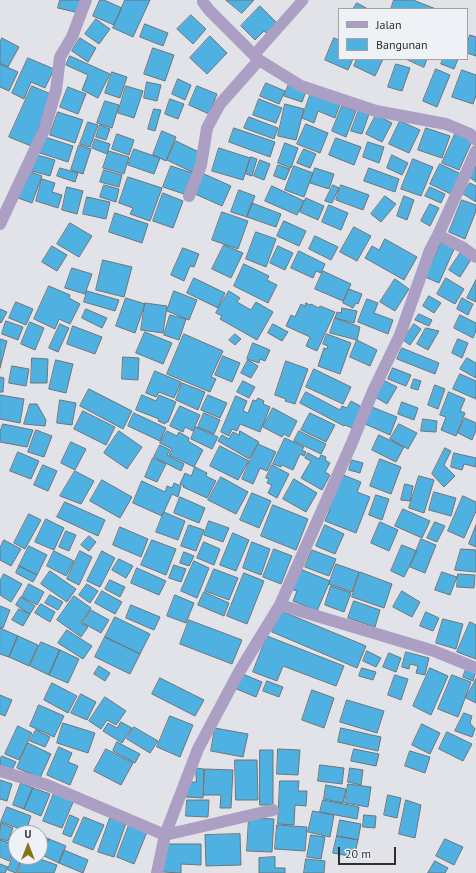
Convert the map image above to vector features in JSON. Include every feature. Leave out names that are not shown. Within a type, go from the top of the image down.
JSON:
[{"type":"street","points":[[0,224],[45,128],[56,90],[60,57],[72,37],[86,0]]},
{"type":"street","points":[[203,0],[209,10],[257,57],[301,86],[376,112],[446,124],[470,134],[476,140]]},
{"type":"street","points":[[189,196],[201,165],[207,128],[220,104],[257,57]]},
{"type":"street","points":[[157,873],[165,835],[198,749],[239,672],[280,604],[351,445],[372,391],[400,335],[430,250],[476,150]]},
{"type":"street","points":[[438,235],[462,247],[476,257]]},
{"type":"street","points":[[280,604],[434,651],[476,668]]},
{"type":"street","points":[[0,771],[47,785],[165,835],[273,810]]},
{"type":"lane","points":[[257,57],[303,0]]},
{"type":"building","points":[[60,0],[82,0],[79,13],[58,8]]},
{"type":"building","points":[[100,0],[104,0],[122,8],[114,25],[93,16]]},
{"type":"building","points":[[125,0],[150,0],[133,37],[113,28]]},
{"type":"building","points":[[226,0],[254,0],[242,13]]},
{"type":"building","points":[[394,0],[413,0],[433,8],[391,8]]},
{"type":"building","points":[[357,3],[366,8],[354,8]]},
{"type":"building","points":[[260,6],[278,24],[267,34],[264,31],[255,40],[241,26]]},
{"type":"building","points":[[191,15],[206,29],[193,44],[177,29]]},
{"type":"building","points":[[96,19],[110,29],[99,44],[85,34]]},
{"type":"building","points":[[145,24],[168,33],[163,46],[140,37]]},
{"type":"building","points":[[470,35],[476,37],[476,56],[468,53],[468,42]]},
{"type":"building","points":[[210,36],[227,53],[207,74],[190,58]]},
{"type":"building","points":[[2,38],[19,47],[8,67],[0,63],[0,43]]},
{"type":"building","points":[[80,38],[96,48],[88,62],[72,51]]},
{"type":"building","points":[[334,38],[338,40],[338,60],[353,60],[348,70],[325,60]]},
{"type":"building","points":[[153,48],[174,55],[165,81],[144,74]]},
{"type":"building","points":[[70,56],[110,74],[98,98],[82,90],[88,75],[66,65]]},
{"type":"building","points":[[28,58],[54,69],[45,88],[31,82],[24,99],[12,93]]},
{"type":"building","points":[[357,60],[383,60],[375,76],[354,66]]},
{"type":"building","points":[[408,60],[427,60],[424,67]]},
{"type":"building","points":[[443,60],[458,60],[454,69],[441,64]]},
{"type":"building","points":[[0,64],[18,72],[9,91],[0,87]]},
{"type":"building","points":[[396,64],[410,68],[402,91],[388,87]]},
{"type":"building","points":[[436,69],[450,75],[437,107],[423,101]]},
{"type":"building","points":[[462,70],[476,75],[476,95],[473,104],[452,97]]},
{"type":"building","points":[[112,72],[127,77],[120,98],[105,93]]},
{"type":"building","points":[[178,79],[191,85],[185,100],[172,94]]},
{"type":"building","points":[[147,82],[161,85],[157,101],[144,98]]},
{"type":"building","points":[[266,83],[285,91],[279,104],[260,96]]},
{"type":"building","points":[[289,84],[306,91],[302,102],[284,96]]},
{"type":"building","points":[[32,86],[53,95],[31,146],[9,137]]},
{"type":"building","points":[[126,86],[143,91],[134,118],[118,113]]},
{"type":"building","points":[[197,86],[217,94],[209,114],[189,105]]},
{"type":"building","points":[[68,87],[86,94],[78,114],[60,107]]},
{"type":"building","points":[[311,93],[340,104],[335,118],[318,111],[314,123],[302,118]]},
{"type":"building","points":[[170,99],[184,104],[178,119],[165,114]]},
{"type":"building","points":[[259,99],[282,108],[276,123],[253,115]]},
{"type":"building","points":[[105,101],[119,105],[112,128],[97,123]]},
{"type":"building","points":[[285,104],[304,109],[296,140],[278,136]]},
{"type":"building","points":[[342,106],[356,111],[346,137],[332,131]]},
{"type":"building","points":[[154,109],[161,110],[155,131],[148,129]]},
{"type":"building","points":[[359,110],[369,114],[362,134],[351,131]]},
{"type":"building","points":[[58,112],[83,120],[75,143],[50,135]]},
{"type":"building","points":[[376,115],[392,123],[382,142],[366,134]]},
{"type":"building","points":[[249,117],[278,128],[274,139],[244,128]]},
{"type":"building","points":[[400,121],[420,130],[409,153],[389,144]]},
{"type":"building","points":[[88,122],[98,125],[90,147],[80,144]]},
{"type":"building","points":[[306,124],[328,133],[320,153],[297,144]]},
{"type":"building","points":[[100,125],[110,129],[106,140],[96,137]]},
{"type":"building","points":[[234,128],[275,142],[270,157],[229,142]]},
{"type":"building","points":[[426,128],[450,136],[442,158],[418,150]]},
{"type":"building","points":[[162,131],[176,137],[166,161],[153,155]]},
{"type":"building","points":[[456,132],[473,139],[459,170],[442,163]]},
{"type":"building","points":[[117,134],[134,140],[129,155],[112,149]]},
{"type":"building","points":[[45,137],[73,146],[68,162],[40,153]]},
{"type":"building","points":[[336,138],[361,147],[354,165],[329,155]]},
{"type":"building","points":[[95,139],[110,144],[107,154],[92,148]]},
{"type":"building","points":[[176,141],[201,153],[192,172],[167,160]]},
{"type":"building","points":[[368,142],[384,147],[379,163],[363,157]]},
{"type":"building","points":[[285,143],[298,148],[291,168],[278,163]]},
{"type":"building","points":[[79,145],[91,149],[83,174],[71,170]]},
{"type":"building","points":[[219,148],[250,158],[243,180],[212,171]]},
{"type":"building","points":[[134,149],[160,158],[154,174],[128,165]]},
{"type":"building","points":[[304,149],[316,154],[310,168],[297,163]]},
{"type":"building","points":[[109,151],[129,157],[124,174],[103,168]]},
{"type":"building","points":[[37,155],[55,160],[50,176],[32,171]]},
{"type":"building","points":[[392,155],[408,163],[402,175],[387,168]]},
{"type":"building","points":[[251,157],[257,159],[252,176],[246,174]]},
{"type":"building","points":[[413,159],[433,167],[421,196],[401,189]]},
{"type":"building","points":[[260,160],[270,164],[264,180],[254,176]]},
{"type":"building","points":[[440,164],[461,174],[451,194],[430,184]]},
{"type":"building","points":[[278,165],[290,169],[285,180],[274,176]]},
{"type":"building","points":[[171,166],[192,173],[184,194],[163,187]]},
{"type":"building","points":[[294,166],[313,173],[304,197],[285,190]]},
{"type":"building","points":[[476,166],[476,182],[469,177]]},
{"type":"building","points":[[60,168],[78,173],[75,182],[57,176]]},
{"type":"building","points":[[315,168],[334,174],[329,189],[310,183]]},
{"type":"building","points":[[369,168],[399,179],[395,192],[364,181]]},
{"type":"building","points":[[104,170],[122,175],[119,187],[100,182]]},
{"type":"building","points":[[28,171],[42,176],[32,203],[18,198]]},
{"type":"building","points":[[204,174],[231,186],[222,206],[195,194]]},
{"type":"building","points":[[128,177],[162,188],[150,221],[130,214],[133,208],[119,203]]},
{"type":"building","points":[[42,179],[55,183],[52,192],[62,195],[58,208],[36,201]]},
{"type":"building","points":[[470,183],[476,186],[476,202],[463,194]]},
{"type":"building","points":[[104,185],[119,189],[116,202],[100,197]]},
{"type":"building","points":[[333,185],[339,188],[332,203],[325,201]]},
{"type":"building","points":[[341,185],[369,195],[363,210],[336,200]]},
{"type":"building","points":[[272,186],[304,201],[297,215],[265,201]]},
{"type":"building","points":[[67,187],[83,191],[77,214],[62,210]]},
{"type":"building","points":[[430,187],[445,194],[441,203],[425,196]]},
{"type":"building","points":[[239,190],[255,196],[247,217],[231,212]]},
{"type":"building","points":[[163,193],[183,201],[173,228],[153,221]]},
{"type":"building","points":[[385,196],[396,204],[381,222],[371,214]]},
{"type":"building","points":[[404,196],[414,200],[407,220],[397,216]]},
{"type":"building","points":[[87,197],[110,202],[106,219],[83,214]]},
{"type":"building","points":[[306,198],[324,206],[318,220],[300,212]]},
{"type":"building","points":[[462,200],[476,205],[476,211],[465,239],[449,232]]},
{"type":"building","points":[[252,203],[281,214],[276,227],[247,217]]},
{"type":"building","points":[[430,204],[439,208],[430,226],[421,221]]},
{"type":"building","points":[[329,205],[348,213],[341,230],[322,222]]},
{"type":"building","points":[[222,212],[248,221],[238,249],[212,240]]},
{"type":"building","points":[[115,213],[148,224],[142,243],[109,232]]},
{"type":"building","points":[[284,221],[306,231],[299,246],[277,236]]},
{"type":"building","points":[[70,223],[92,236],[79,257],[57,244]]},
{"type":"building","points":[[354,227],[371,236],[357,261],[340,252]]},
{"type":"building","points":[[256,232],[276,239],[266,267],[246,259]]},
{"type":"building","points":[[315,236],[338,247],[331,260],[309,249]]},
{"type":"building","points":[[385,239],[417,257],[404,280],[365,258],[372,246],[379,250]]},
{"type":"building","points":[[442,241],[455,247],[439,283],[425,277]]},
{"type":"building","points":[[224,245],[243,253],[231,278],[212,269]]},
{"type":"building","points":[[52,246],[67,255],[57,271],[42,262]]},
{"type":"building","points":[[278,246],[293,253],[285,270],[270,263]]},
{"type":"building","points":[[183,248],[199,254],[194,267],[190,266],[184,281],[171,275]]},
{"type":"building","points":[[299,251],[325,264],[321,273],[316,271],[313,278],[291,268]]},
{"type":"building","points":[[461,252],[472,258],[460,277],[449,270]]},
{"type":"building","points":[[103,260],[132,267],[124,297],[96,290]]},
{"type":"building","points":[[244,264],[269,276],[267,280],[277,285],[268,303],[234,286]]},
{"type":"building","points":[[72,268],[92,274],[85,294],[65,288]]},
{"type":"building","points":[[323,271],[351,284],[343,301],[315,289]]},
{"type":"building","points":[[194,278],[225,293],[218,308],[187,293]]},
{"type":"building","points":[[446,278],[464,289],[455,304],[437,294]]},
{"type":"building","points":[[395,279],[409,289],[395,311],[380,302]]},
{"type":"building","points":[[476,280],[476,302],[467,298]]},
{"type":"building","points":[[49,286],[70,295],[69,298],[80,304],[70,324],[59,319],[55,329],[34,319]]},
{"type":"building","points":[[349,289],[362,294],[358,304],[356,303],[353,308],[343,303]]},
{"type":"building","points":[[87,291],[119,300],[115,311],[84,302]]},
{"type":"building","points":[[174,291],[197,300],[189,320],[167,311]]},
{"type":"building","points":[[229,291],[240,298],[237,302],[251,310],[256,302],[273,312],[257,340],[220,319],[222,316],[216,313]]},
{"type":"building","points":[[429,296],[441,303],[434,313],[423,306]]},
{"type":"building","points":[[126,298],[145,304],[135,333],[116,326]]},
{"type":"building","points":[[462,298],[473,304],[468,315],[457,309]]},
{"type":"building","points":[[367,299],[378,303],[374,313],[393,320],[388,334],[358,322]]},
{"type":"building","points":[[16,302],[33,309],[26,325],[9,318]]},
{"type":"building","points":[[145,303],[167,306],[163,333],[141,330]]},
{"type":"building","points":[[306,303],[319,308],[320,306],[335,312],[317,351],[306,346],[310,337],[286,326],[291,315],[295,317],[301,304],[305,306]]},
{"type":"building","points":[[342,308],[357,311],[354,323],[335,318],[337,312],[341,313]]},
{"type":"building","points":[[0,309],[7,312],[1,323],[0,322]]},
{"type":"building","points":[[86,309],[107,318],[102,328],[82,318]]},
{"type":"building","points":[[419,314],[432,320],[429,326],[415,320]]},
{"type":"building","points":[[170,315],[186,319],[179,340],[164,335]]},
{"type":"building","points":[[460,315],[476,323],[476,331],[473,338],[454,328]]},
{"type":"building","points":[[335,318],[360,327],[357,340],[330,333]]},
{"type":"building","points":[[6,321],[23,327],[18,340],[2,334]]},
{"type":"building","points":[[30,322],[44,328],[35,350],[21,344]]},
{"type":"building","points":[[60,324],[69,328],[58,352],[49,348]]},
{"type":"building","points":[[273,324],[288,332],[282,341],[268,333]]},
{"type":"building","points":[[414,324],[421,329],[410,345],[403,340]]},
{"type":"building","points":[[73,326],[102,337],[95,354],[67,344]]},
{"type":"building","points":[[426,328],[439,331],[428,350],[417,344]]},
{"type":"building","points":[[145,332],[172,343],[163,364],[136,353]]},
{"type":"building","points":[[184,334],[223,351],[211,377],[216,379],[210,392],[167,374]]},
{"type":"building","points":[[235,334],[241,339],[235,345],[229,340]]},
{"type":"building","points":[[327,334],[351,343],[340,374],[318,366],[324,348],[327,349],[328,346],[323,344]]},
{"type":"building","points":[[0,339],[7,341],[0,368]]},
{"type":"building","points":[[458,339],[468,343],[462,358],[452,353]]},
{"type":"building","points":[[357,340],[377,350],[370,366],[350,357]]},
{"type":"building","points":[[253,343],[270,350],[265,361],[260,359],[259,363],[247,359]]},
{"type":"building","points":[[402,348],[439,363],[435,374],[397,359]]},
{"type":"building","points":[[223,356],[240,363],[232,382],[215,375]]},
{"type":"building","points":[[123,357],[139,358],[138,380],[122,379]]},
{"type":"building","points":[[32,358],[48,359],[47,383],[31,383]]},
{"type":"building","points":[[467,358],[476,363],[476,378],[460,369]]},
{"type":"building","points":[[56,360],[73,364],[66,393],[49,389]]},
{"type":"building","points":[[248,360],[258,366],[251,378],[241,373]]},
{"type":"building","points":[[286,361],[308,369],[295,404],[285,401],[286,399],[275,395]]},
{"type":"building","points":[[12,366],[29,369],[26,386],[9,383]]},
{"type":"building","points":[[393,368],[411,375],[406,386],[388,379]]},
{"type":"building","points":[[314,369],[351,387],[343,404],[306,387]]},
{"type":"building","points":[[155,371],[181,382],[174,398],[159,392],[156,397],[146,393]]},
{"type":"building","points":[[460,374],[476,381],[476,399],[453,389]]},
{"type":"building","points":[[0,377],[4,378],[3,392],[0,392]]},
{"type":"building","points":[[414,379],[421,381],[418,390],[411,388]]},
{"type":"building","points":[[243,381],[255,387],[249,398],[237,392]]},
{"type":"building","points":[[385,381],[397,387],[387,404],[375,397]]},
{"type":"building","points":[[182,383],[205,392],[198,410],[176,400]]},
{"type":"building","points":[[435,385],[445,389],[438,409],[428,405]]},
{"type":"building","points":[[89,389],[132,411],[123,429],[80,406]]},
{"type":"building","points":[[306,392],[340,410],[342,406],[347,408],[351,401],[362,407],[352,428],[345,425],[344,426],[300,403]]},
{"type":"building","points":[[449,392],[465,399],[460,411],[465,413],[456,436],[441,430],[446,417],[440,415]]},
{"type":"building","points":[[0,395],[24,399],[20,423],[0,419]]},
{"type":"building","points":[[142,395],[156,401],[159,395],[176,402],[168,422],[165,424],[158,421],[159,419],[136,410]]},
{"type":"building","points":[[208,395],[227,403],[220,418],[201,410]]},
{"type":"building","points":[[236,396],[247,401],[243,411],[248,413],[253,400],[256,401],[258,398],[264,401],[263,404],[270,407],[260,432],[240,424],[237,431],[232,429],[229,436],[221,432]]},
{"type":"building","points":[[60,400],[76,403],[72,425],[57,423]]},
{"type":"building","points":[[402,402],[418,408],[414,420],[398,414]]},
{"type":"building","points":[[30,404],[37,404],[46,420],[45,426],[24,424]]},
{"type":"building","points":[[180,406],[200,415],[193,431],[185,427],[183,432],[170,426]]},
{"type":"building","points":[[372,407],[397,417],[390,435],[365,424]]},
{"type":"building","points":[[273,408],[297,421],[289,437],[284,434],[282,437],[263,427]]},
{"type":"building","points":[[83,411],[115,427],[106,445],[74,429]]},
{"type":"building","points":[[134,413],[166,428],[160,441],[128,426]]},
{"type":"building","points":[[204,413],[220,420],[214,434],[198,427]]},
{"type":"building","points":[[310,413],[335,425],[326,442],[301,430]]},
{"type":"building","points":[[465,418],[476,423],[476,430],[472,440],[458,433]]},
{"type":"building","points":[[423,419],[437,421],[436,432],[421,431]]},
{"type":"building","points":[[3,424],[33,430],[27,447],[0,442],[0,432]]},
{"type":"building","points":[[399,424],[417,433],[408,449],[390,439]]},
{"type":"building","points":[[196,427],[218,437],[212,449],[191,439]]},
{"type":"building","points":[[36,430],[52,436],[44,457],[28,452]]},
{"type":"building","points":[[119,431],[142,447],[127,469],[104,453]]},
{"type":"building","points":[[167,431],[177,436],[179,432],[189,438],[188,441],[203,450],[194,467],[169,455],[172,449],[160,443]]},
{"type":"building","points":[[240,431],[259,442],[249,459],[218,441],[222,435],[229,439],[233,432],[239,435]]},
{"type":"building","points":[[299,431],[326,444],[321,454],[294,441]]},
{"type":"building","points":[[379,435],[404,447],[396,462],[372,450]]},
{"type":"building","points":[[285,438],[304,447],[302,450],[306,452],[304,456],[300,454],[293,470],[282,465],[281,467],[273,464]]},
{"type":"building","points":[[71,442],[86,449],[75,470],[61,463]]},
{"type":"building","points":[[258,444],[276,452],[267,471],[260,468],[253,484],[242,479]]},
{"type":"building","points":[[160,445],[170,450],[167,455],[184,464],[181,471],[154,457]]},
{"type":"building","points":[[220,446],[249,461],[238,480],[210,466]]},
{"type":"building","points":[[445,448],[451,451],[444,465],[455,476],[444,487],[432,474]]},
{"type":"building","points":[[18,452],[39,461],[31,479],[10,471]]},
{"type":"building","points":[[308,453],[319,459],[321,455],[326,457],[325,460],[330,463],[325,472],[330,475],[322,490],[301,478],[311,461],[305,458]]},
{"type":"building","points":[[454,453],[476,458],[476,467],[464,464],[462,470],[451,467]]},
{"type":"building","points":[[153,458],[166,464],[157,482],[145,477]]},
{"type":"building","points":[[380,459],[401,467],[391,494],[370,486]]},
{"type":"building","points":[[352,460],[363,463],[360,473],[349,470]]},
{"type":"building","points":[[43,465],[57,471],[48,491],[34,485]]},
{"type":"building","points":[[272,465],[289,474],[277,498],[268,493],[272,485],[267,483],[269,479],[266,478]]},
{"type":"building","points":[[195,467],[207,473],[206,476],[216,481],[207,498],[183,487],[184,486],[180,484],[185,473],[191,476]]},
{"type":"building","points":[[75,471],[94,481],[81,504],[60,496]]},
{"type":"building","points":[[343,475],[361,482],[357,492],[370,497],[356,533],[325,521],[330,509],[327,507]]},
{"type":"building","points":[[419,476],[434,480],[424,513],[409,508]]},
{"type":"building","points":[[221,477],[248,492],[236,514],[208,500]]},
{"type":"building","points":[[294,479],[317,493],[306,512],[283,499]]},
{"type":"building","points":[[102,480],[132,497],[120,518],[90,501]]},
{"type":"building","points":[[142,481],[165,492],[167,486],[172,488],[174,483],[181,486],[178,497],[172,494],[162,516],[133,503]]},
{"type":"building","points":[[405,484],[413,486],[410,501],[401,500]]},
{"type":"building","points":[[434,492],[456,498],[451,516],[429,510]]},
{"type":"building","points":[[252,493],[271,501],[259,528],[240,520]]},
{"type":"building","points":[[376,495],[389,499],[382,520],[369,515]]},
{"type":"building","points":[[463,496],[476,502],[476,511],[464,538],[448,531]]},
{"type":"building","points":[[180,497],[205,508],[199,523],[174,513]]},
{"type":"building","points":[[65,502],[105,520],[98,536],[57,517]]},
{"type":"building","points":[[273,505],[308,519],[296,550],[261,536]]},
{"type":"building","points":[[403,509],[430,521],[422,538],[395,526]]},
{"type":"building","points":[[164,512],[185,521],[178,540],[156,532]]},
{"type":"building","points":[[29,514],[41,520],[25,549],[14,543]]},
{"type":"building","points":[[46,519],[64,528],[54,550],[35,542]]},
{"type":"building","points":[[209,521],[229,528],[223,542],[204,535]]},
{"type":"building","points":[[380,522],[398,530],[389,551],[371,543]]},
{"type":"building","points":[[435,522],[445,526],[437,542],[427,538]]},
{"type":"building","points":[[189,525],[204,530],[196,551],[181,546]]},
{"type":"building","points":[[325,525],[344,534],[335,554],[316,546]]},
{"type":"building","points":[[476,525],[476,547],[469,544]]},
{"type":"building","points":[[120,527],[148,539],[141,557],[113,545]]},
{"type":"building","points":[[66,531],[76,535],[69,551],[59,547]]},
{"type":"building","points":[[233,533],[249,540],[236,571],[220,565]]},
{"type":"building","points":[[89,536],[96,542],[89,551],[81,545]]},
{"type":"building","points":[[421,539],[436,545],[425,573],[410,567]]},
{"type":"building","points":[[4,540],[21,549],[11,566],[0,560],[0,548]]},
{"type":"building","points":[[152,540],[176,549],[166,575],[141,565]]},
{"type":"building","points":[[204,542],[220,549],[214,565],[197,558]]},
{"type":"building","points":[[252,542],[270,549],[261,575],[243,568]]},
{"type":"building","points":[[402,545],[417,551],[404,577],[391,571]]},
{"type":"building","points":[[29,546],[47,555],[37,575],[19,566]]},
{"type":"building","points":[[274,549],[292,556],[281,584],[263,577]]},
{"type":"building","points":[[461,549],[476,550],[476,572],[455,570]]},
{"type":"building","points":[[312,550],[336,559],[329,576],[305,567]]},
{"type":"building","points":[[54,551],[74,561],[66,576],[47,566]]},
{"type":"building","points":[[80,551],[92,557],[79,585],[67,579]]},
{"type":"building","points":[[102,551],[115,558],[100,587],[87,581]]},
{"type":"building","points":[[184,552],[194,556],[189,566],[180,563]]},
{"type":"building","points":[[119,559],[133,566],[126,578],[112,570]]},
{"type":"building","points":[[194,561],[209,568],[197,598],[181,591]]},
{"type":"building","points":[[336,564],[359,572],[352,592],[329,584]]},
{"type":"building","points":[[174,565],[186,569],[181,582],[169,578]]},
{"type":"building","points":[[19,566],[37,575],[33,582],[16,573]]},
{"type":"building","points":[[137,568],[166,581],[159,595],[131,583]]},
{"type":"building","points":[[214,569],[238,578],[229,600],[205,591]]},
{"type":"building","points":[[300,569],[330,581],[317,611],[293,601],[297,591],[291,589]]},
{"type":"building","points":[[50,571],[76,589],[67,602],[41,584]]},
{"type":"building","points":[[360,572],[392,584],[384,608],[352,597]]},
{"type":"building","points":[[442,572],[457,577],[450,595],[435,590]]},
{"type":"building","points":[[244,573],[264,581],[247,624],[227,616]]},
{"type":"building","points":[[4,574],[22,584],[11,602],[0,595],[0,581]]},
{"type":"building","points":[[458,574],[475,575],[474,588],[457,587]]},
{"type":"building","points":[[110,580],[125,587],[120,597],[105,589]]},
{"type":"building","points":[[29,584],[44,592],[37,605],[22,597]]},
{"type":"building","points":[[87,584],[98,591],[90,603],[79,595]]},
{"type":"building","points":[[331,586],[351,593],[344,612],[325,605]]},
{"type":"building","points":[[102,591],[122,602],[115,614],[95,603]]},
{"type":"building","points":[[402,591],[420,602],[412,617],[393,607]]},
{"type":"building","points":[[204,592],[229,603],[224,616],[198,605]]},
{"type":"building","points":[[50,595],[63,602],[58,610],[45,603]]},
{"type":"building","points":[[175,595],[194,603],[186,623],[167,616]]},
{"type":"building","points":[[74,596],[91,608],[81,623],[88,627],[81,637],[57,620]]},
{"type":"building","points":[[21,597],[35,606],[30,614],[16,605]]},
{"type":"building","points":[[354,601],[380,610],[375,627],[348,618]]},
{"type":"building","points":[[41,604],[55,612],[50,622],[35,613]]},
{"type":"building","points":[[131,605],[160,617],[154,630],[126,618]]},
{"type":"building","points":[[0,606],[10,610],[3,628],[0,627]]},
{"type":"building","points":[[19,609],[30,614],[23,626],[12,620]]},
{"type":"building","points":[[91,610],[109,620],[101,633],[83,623]]},
{"type":"building","points":[[281,611],[366,646],[357,668],[272,632]]},
{"type":"building","points":[[426,612],[439,618],[433,631],[420,626]]},
{"type":"building","points":[[115,617],[150,634],[140,654],[105,637]]},
{"type":"building","points":[[443,619],[463,624],[456,649],[436,643]]},
{"type":"building","points":[[189,620],[242,640],[232,664],[180,644]]},
{"type":"building","points":[[470,622],[476,625],[476,659],[457,652]]},
{"type":"building","points":[[0,628],[18,636],[9,657],[0,654]]},
{"type":"building","points":[[67,630],[92,646],[83,659],[58,643]]},
{"type":"building","points":[[18,636],[38,645],[29,666],[9,657]]},
{"type":"building","points":[[267,636],[344,666],[336,686],[283,666],[277,681],[253,672]]},
{"type":"building","points":[[105,637],[140,654],[130,674],[95,657]]},
{"type":"building","points":[[41,642],[60,650],[49,675],[30,666]]},
{"type":"building","points":[[60,650],[79,659],[68,683],[49,675]]},
{"type":"building","points":[[367,651],[381,658],[376,667],[363,661]]},
{"type":"building","points":[[406,652],[429,658],[425,675],[416,673],[418,666],[410,664],[409,669],[402,667]]},
{"type":"building","points":[[389,653],[401,658],[396,672],[383,667]]},
{"type":"building","points":[[99,666],[110,673],[105,681],[94,674]]},
{"type":"building","points":[[467,667],[476,671],[473,681],[463,677]]},
{"type":"building","points":[[362,668],[376,672],[373,680],[359,676]]},
{"type":"building","points":[[430,668],[448,676],[431,715],[413,706]]},
{"type":"building","points":[[240,673],[262,682],[256,697],[234,688]]},
{"type":"building","points":[[395,675],[408,679],[401,700],[388,695]]},
{"type":"building","points":[[452,675],[471,682],[458,717],[438,709]]},
{"type":"building","points":[[160,678],[204,700],[195,716],[152,694]]},
{"type":"building","points":[[476,679],[476,703],[466,698]]},
{"type":"building","points":[[267,681],[283,687],[279,697],[263,691]]},
{"type":"building","points":[[52,683],[77,696],[68,713],[44,700]]},
{"type":"building","points":[[312,690],[334,698],[324,728],[302,720]]},
{"type":"building","points":[[81,694],[96,702],[87,720],[71,713]]},
{"type":"building","points":[[0,695],[12,700],[5,716],[0,714]]},
{"type":"building","points":[[105,697],[126,711],[116,725],[107,720],[101,729],[89,721]]},
{"type":"building","points":[[347,700],[384,711],[377,733],[340,722]]},
{"type":"building","points":[[39,705],[64,716],[54,737],[30,726]]},
{"type":"building","points":[[464,713],[472,716],[470,723],[475,729],[472,737],[455,731]]},
{"type":"building","points":[[170,716],[193,725],[180,757],[157,747]]},
{"type":"building","points":[[121,722],[132,728],[122,743],[103,731],[108,723],[117,728]]},
{"type":"building","points":[[63,723],[95,733],[88,753],[57,743]]},
{"type":"building","points":[[422,724],[440,733],[430,754],[412,745]]},
{"type":"building","points":[[18,726],[32,733],[19,760],[5,754]]},
{"type":"building","points":[[134,727],[158,741],[150,753],[127,739]]},
{"type":"building","points":[[215,728],[248,734],[243,757],[211,751]]},
{"type":"building","points":[[341,728],[381,737],[378,751],[338,742]]},
{"type":"building","points":[[36,730],[50,737],[45,747],[30,741]]},
{"type":"building","points":[[447,732],[472,744],[463,761],[439,749]]},
{"type":"building","points":[[117,742],[140,754],[135,763],[113,751]]},
{"type":"building","points":[[28,743],[51,754],[40,778],[17,768]]},
{"type":"building","points":[[59,747],[72,753],[68,762],[78,766],[70,785],[47,775]]},
{"type":"building","points":[[106,749],[133,763],[121,785],[94,771]]},
{"type":"building","points":[[278,749],[300,750],[298,775],[277,774]]},
{"type":"building","points":[[354,749],[379,754],[376,766],[351,761]]},
{"type":"building","points":[[260,750],[273,750],[273,805],[260,805]]},
{"type":"building","points":[[410,751],[430,757],[425,773],[405,766]]},
{"type":"building","points":[[2,756],[16,762],[11,772],[0,767],[0,760]]},
{"type":"building","points":[[235,760],[257,760],[258,800],[236,800]]},
{"type":"building","points":[[320,765],[344,768],[342,784],[318,781]]},
{"type":"building","points":[[196,768],[204,769],[203,798],[186,797],[187,782],[196,782]]},
{"type":"building","points":[[350,768],[363,770],[361,785],[348,782]]},
{"type":"building","points":[[205,769],[233,770],[231,808],[220,808],[221,795],[204,795]]},
{"type":"building","points":[[0,780],[12,784],[7,801],[0,799]]},
{"type":"building","points":[[280,781],[299,781],[298,791],[307,791],[306,806],[295,805],[294,825],[278,824]]},
{"type":"building","points":[[21,783],[33,788],[24,809],[13,805]]},
{"type":"building","points":[[348,784],[371,787],[368,807],[345,803]]},
{"type":"building","points":[[326,785],[346,789],[343,803],[324,799]]},
{"type":"building","points":[[33,788],[50,794],[41,816],[24,809]]},
{"type":"building","points":[[54,793],[74,800],[62,828],[43,821]]},
{"type":"building","points":[[388,795],[401,798],[397,818],[384,815]]},
{"type":"building","points":[[187,800],[209,800],[208,817],[186,816]]},
{"type":"building","points":[[323,800],[359,807],[357,819],[320,812]]},
{"type":"building","points":[[406,800],[421,805],[415,838],[399,834]]},
{"type":"building","points":[[7,807],[31,816],[28,825],[9,825],[1,822]]},
{"type":"building","points":[[313,811],[334,815],[330,837],[308,832]]},
{"type":"building","points":[[70,815],[79,819],[71,837],[63,834]]},
{"type":"building","points":[[364,815],[376,816],[375,828],[363,827]]},
{"type":"building","points":[[84,817],[104,825],[93,850],[73,842]]},
{"type":"building","points":[[110,818],[126,823],[114,857],[98,852]]},
{"type":"building","points":[[249,818],[274,819],[272,852],[247,851]]},
{"type":"building","points":[[340,820],[361,824],[358,840],[337,836]]},
{"type":"building","points":[[1,823],[8,826],[8,841],[0,839]]},
{"type":"building","points":[[129,825],[147,832],[134,864],[117,857]]},
{"type":"building","points":[[277,825],[307,827],[305,851],[275,849]]},
{"type":"building","points":[[240,834],[241,865],[206,866],[205,835]]},
{"type":"building","points":[[311,835],[325,837],[321,859],[307,857]]},
{"type":"building","points":[[337,836],[358,840],[354,857],[333,853]]},
{"type":"building","points":[[49,839],[66,846],[59,863],[48,858]]},
{"type":"building","points":[[445,839],[463,847],[454,865],[436,856]]},
{"type":"building","points":[[0,840],[8,843],[8,861],[0,857]]},
{"type":"building","points":[[164,844],[201,844],[201,865],[181,864],[181,873],[163,872]]},
{"type":"building","points":[[64,850],[88,860],[83,873],[59,863]]},
{"type":"building","points":[[275,857],[275,868],[285,868],[285,873],[259,873],[259,858]]},
{"type":"building","points":[[306,859],[325,861],[324,873],[304,873]]},
{"type":"building","points":[[435,861],[448,868],[445,873],[428,873]]},
{"type":"building","points":[[48,862],[57,865],[54,873],[18,873],[20,865],[48,865]]},
{"type":"building","points":[[0,864],[8,867],[5,873],[0,873]]},
{"type":"building","points":[[10,865],[19,865],[16,873],[8,870]]}]
